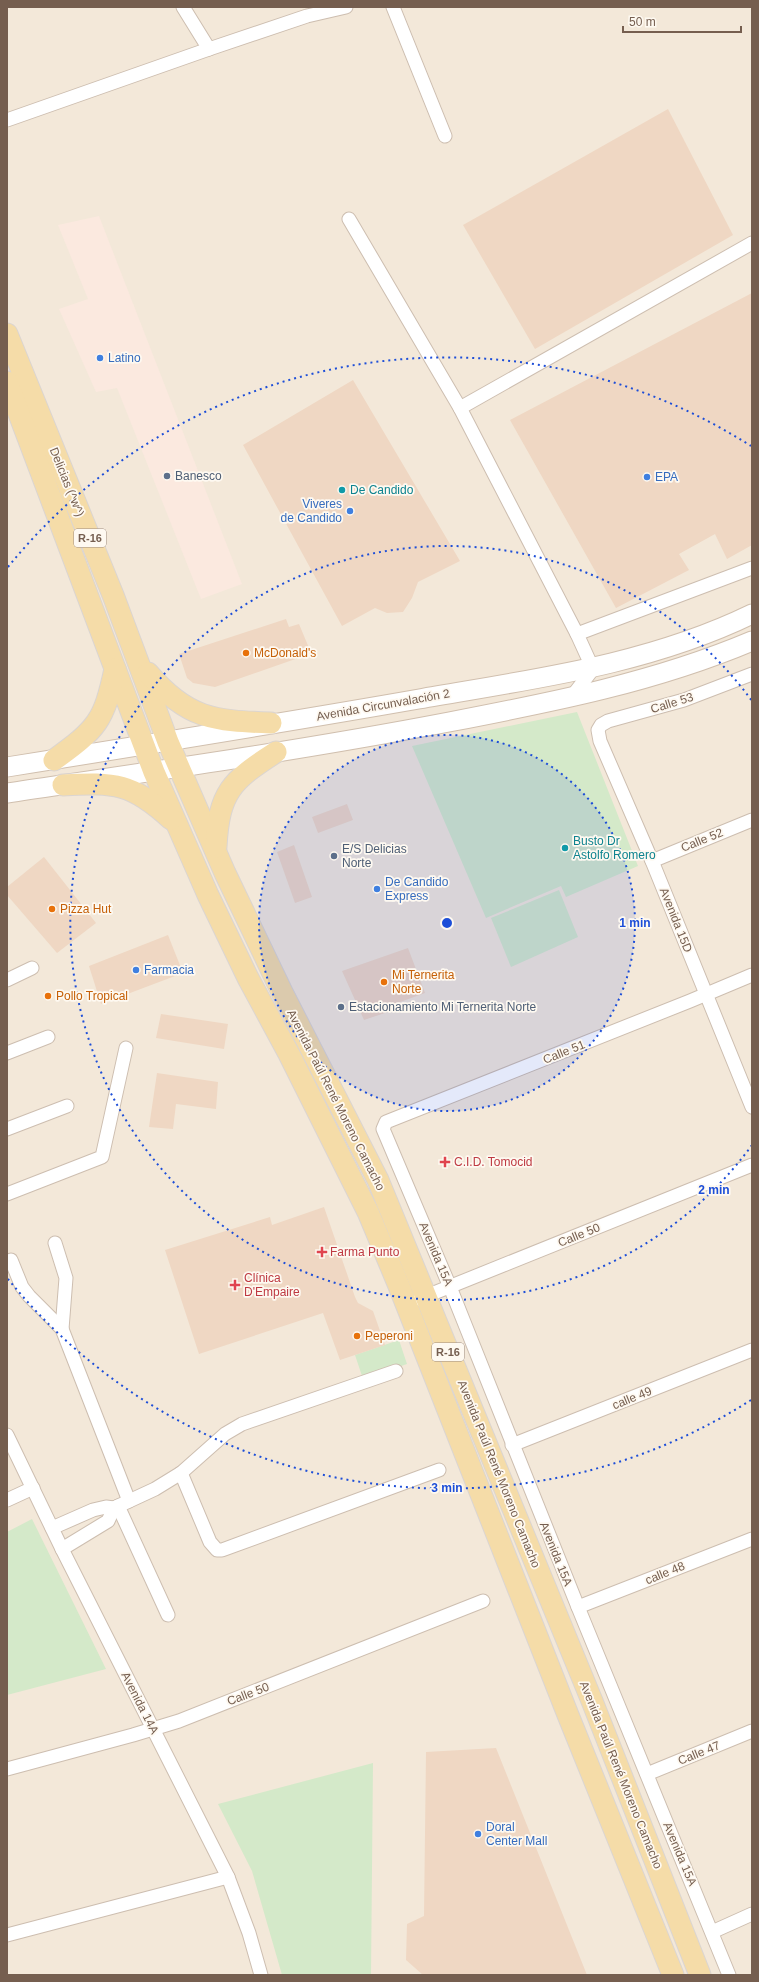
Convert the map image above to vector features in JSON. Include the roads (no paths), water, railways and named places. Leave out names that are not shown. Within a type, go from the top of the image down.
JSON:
[{"type":"main road","name":"Delicias (^w^)","points":[[7,334],[140,665],[168,742]]},
{"type":"main road","name":"Delicias (^w^)","points":[[7,382],[143,746]]},
{"type":"main road","name":"Avenida Circunvalación 2","points":[[7,767],[168,742],[593,668],[688,640],[752,614]]},
{"type":"main road","points":[[7,793],[180,768],[394,733],[570,699],[659,676],[752,641]]},
{"type":"main road","points":[[140,665],[166,693],[195,713],[230,722],[271,723]]},
{"type":"main road","points":[[54,760],[79,742],[100,720],[108,701],[115,669]]},
{"type":"main road","name":"Avenida Paúl René Moreno Camacho","points":[[168,742],[257,942],[365,1151],[592,1701],[700,1975]]},
{"type":"main road","name":"Avenida Paúl René Moreno Camacho","points":[[143,746],[208,895],[248,978],[355,1182],[406,1304],[568,1715],[673,1975]]},
{"type":"main road","points":[[216,851],[218,821],[221,806],[231,787],[246,771],[276,752]]},
{"type":"main road","points":[[63,785],[99,783],[131,790],[151,801],[177,824]]},
{"type":"street","points":[[183,7],[209,49]]},
{"type":"street","points":[[7,120],[209,49],[305,12],[346,7]]},
{"type":"street","points":[[393,7],[445,136]]},
{"type":"street","points":[[349,219],[460,408],[577,634],[593,668],[570,699]]},
{"type":"street","points":[[460,408],[752,243]]},
{"type":"street","points":[[577,634],[752,568]]},
{"type":"street","name":"Calle 53","points":[[598,735],[598,730],[601,725],[608,721],[684,700],[752,674]]},
{"type":"street","name":"Avenida 15D","points":[[598,735],[652,861],[752,1107]]},
{"type":"street","name":"Calle 52","points":[[652,861],[752,820]]},
{"type":"street","points":[[7,980],[32,968]]},
{"type":"street","name":"Calle 51","points":[[384,1134],[383,1129],[386,1122],[706,995],[752,975]]},
{"type":"street","points":[[7,1053],[48,1037]]},
{"type":"street","points":[[7,1194],[102,1158],[126,1048]]},
{"type":"street","points":[[7,1129],[67,1106]]},
{"type":"street","name":"Avenida 15A","points":[[384,1134],[450,1287],[512,1445],[729,1975]]},
{"type":"street","name":"Calle 50","points":[[406,1304],[752,1165]]},
{"type":"street","points":[[55,1243],[66,1278],[62,1328],[120,1505],[168,1615]]},
{"type":"street","points":[[11,1260],[22,1287],[28,1296],[62,1328]]},
{"type":"street","name":"calle 49","points":[[512,1445],[752,1350]]},
{"type":"street","points":[[52,1528],[94,1510],[106,1506],[120,1505],[155,1489],[181,1473],[225,1434],[242,1424],[396,1371]]},
{"type":"street","name":"Avenida 14A","points":[[7,1435],[62,1549],[228,1877],[249,1933],[261,1975]]},
{"type":"street","points":[[181,1473],[210,1542],[218,1550],[222,1550],[439,1470]]},
{"type":"street","points":[[7,1500],[33,1488]]},
{"type":"street","points":[[62,1549],[108,1521],[120,1505]]},
{"type":"street","name":"calle 48","points":[[578,1607],[752,1539]]},
{"type":"street","name":"Calle 50","points":[[7,1769],[154,1730],[483,1601]]},
{"type":"street","name":"Calle 47","points":[[646,1774],[752,1731]]},
{"type":"street","points":[[7,1936],[228,1877]]},
{"type":"street","points":[[712,1932],[752,1914]]},
{"type":"place","name":"Latino","points":[[100,358]]},
{"type":"place","name":"Banesco","points":[[167,476]]},
{"type":"place","name":"EPA","points":[[647,477]]},
{"type":"place","name":"De Candido","points":[[342,490]]},
{"type":"place","name":"Viveres de Candido","points":[[350,511]]},
{"type":"place","name":"McDonald's","points":[[246,653]]},
{"type":"place","name":"Busto Dr Astolfo Romero","points":[[565,848]]},
{"type":"place","name":"E/S Delicias Norte","points":[[334,856]]},
{"type":"place","name":"De Candido Express","points":[[377,889]]},
{"type":"place","name":"Pizza Hut","points":[[52,909]]},
{"type":"place","name":"Farmacia","points":[[136,970]]},
{"type":"place","name":"Mi Ternerita Norte","points":[[384,982]]},
{"type":"place","name":"Pollo Tropical","points":[[48,996]]},
{"type":"place","name":"Estacionamiento Mi Ternerita Norte","points":[[341,1007]]},
{"type":"place","name":"C.I.D. Tomocid","points":[[445,1162]]},
{"type":"place","name":"Farma Punto","points":[[322,1252]]},
{"type":"place","name":"Clínica D'Empaire","points":[[235,1285]]},
{"type":"place","name":"Peperoni","points":[[357,1336]]},
{"type":"place","name":"Doral Center Mall","points":[[478,1834]]}]
